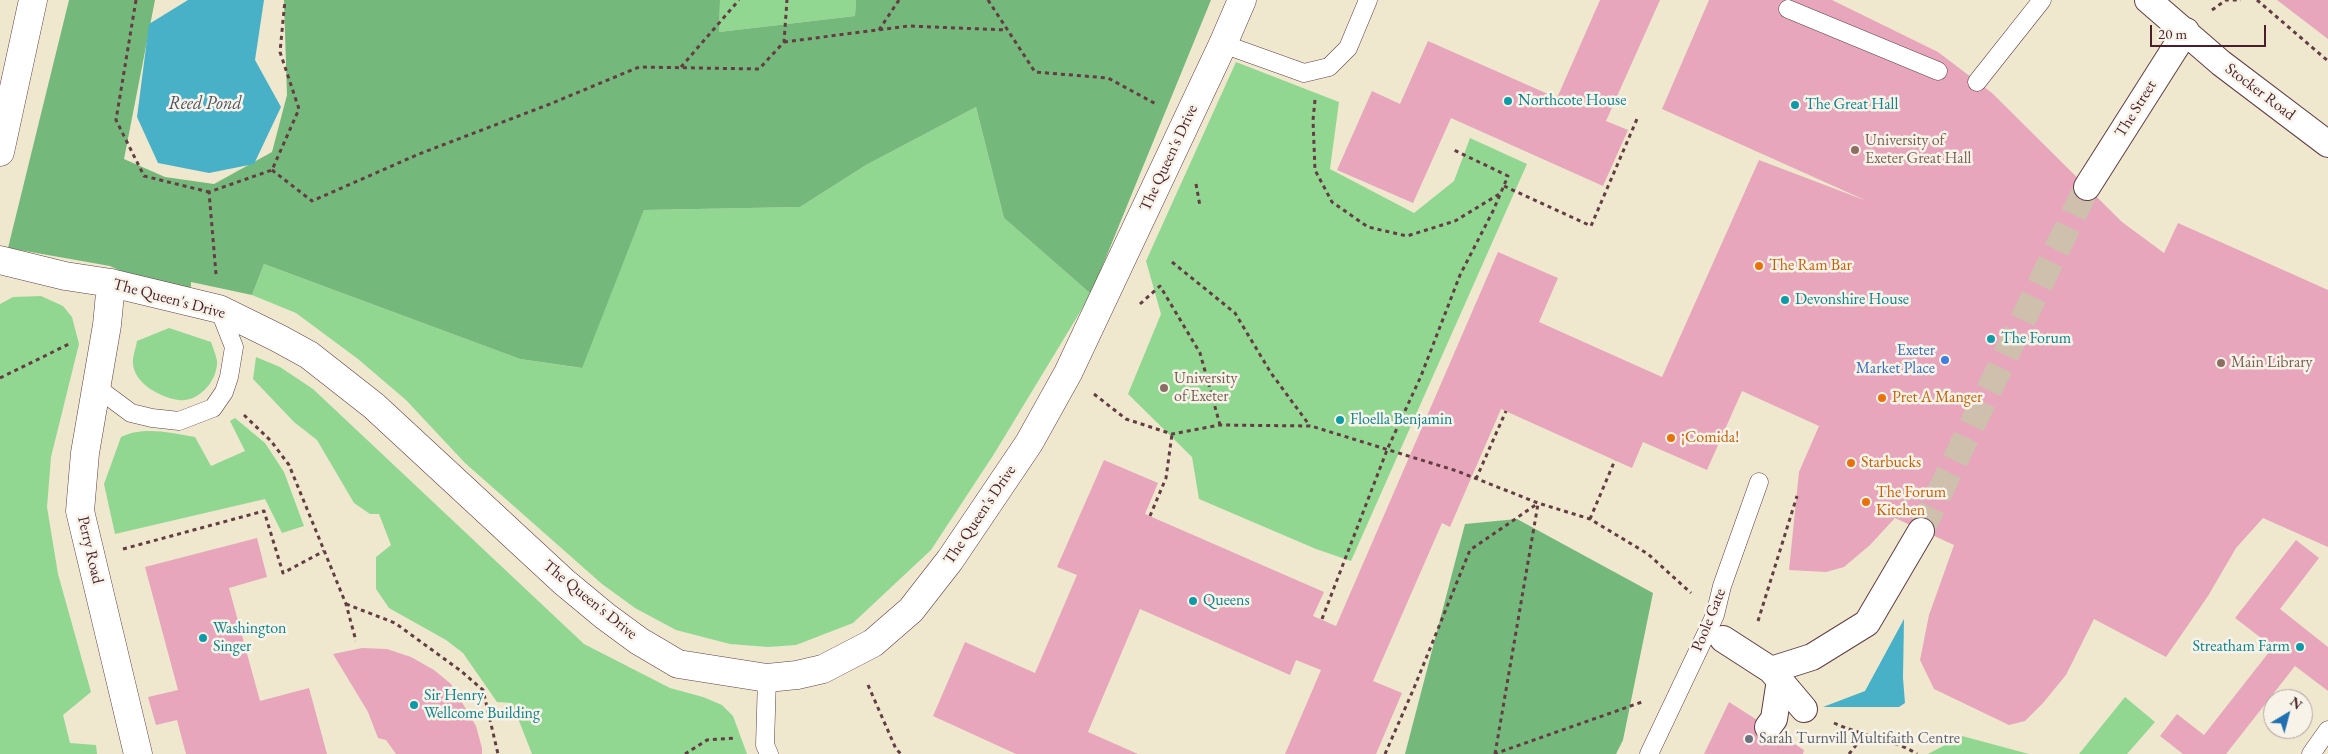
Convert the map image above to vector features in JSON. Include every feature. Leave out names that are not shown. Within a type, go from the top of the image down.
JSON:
[{"type":"street","points":[[0,152],[34,0]]},
{"type":"street","name":"The Queen's Drive","points":[[0,260],[219,309],[309,355],[374,406],[564,582],[604,616],[639,641],[678,664],[767,678],[797,675],[823,669],[854,654],[873,643],[910,610],[950,560],[1029,443],[1068,373],[1242,0]]},
{"type":"street","name":"Stocker Road","points":[[2148,0],[2221,63],[2328,144]]},
{"type":"street","name":"The Street","points":[[2087,187],[2186,31]]},
{"type":"street","name":"Perry Road","points":[[111,284],[107,325],[85,453],[80,511],[138,754]]},
{"type":"street","points":[[1776,675],[1812,657],[1867,623],[1921,531]]},
{"type":"street","points":[[1723,639],[1749,644],[1804,709]]},
{"type":"street","points":[[1768,727],[1774,718],[1776,675]]},
{"type":"lane","points":[[1223,44],[1304,73],[1329,67],[1348,48],[1368,0]]},
{"type":"lane","points":[[1977,82],[2042,0]]},
{"type":"lane","points":[[1788,9],[1938,71]]},
{"type":"lane","points":[[96,388],[131,413],[179,421],[213,408],[224,392],[229,377],[234,347],[219,309]]},
{"type":"lane","name":"Poole Gate","points":[[1649,754],[1714,615],[1722,586],[1759,482]]},
{"type":"lane","points":[[767,678],[767,749]]},
{"type":"lane","points":[[2311,754],[2328,730]]},
{"type":"path","points":[[136,0],[116,120],[144,176],[210,192],[272,170],[299,110],[280,52],[285,0]]},
{"type":"path","points":[[680,68],[739,0]]},
{"type":"path","points":[[272,170],[312,201],[419,154],[550,104],[639,67],[760,69],[784,42],[786,0]]},
{"type":"path","points":[[879,30],[899,0]]},
{"type":"path","points":[[988,0],[1035,72],[1108,78],[1186,120]]},
{"type":"path","points":[[2257,0],[2328,61]]},
{"type":"path","points":[[784,42],[908,26],[1007,30]]},
{"type":"path","points":[[1319,69],[1313,120],[1316,170],[1332,202],[1368,227],[1407,236],[1455,221],[1500,193]]},
{"type":"path","points":[[1504,186],[1591,226],[1637,119]]},
{"type":"path","points":[[1322,619],[1387,450],[1421,376],[1460,275],[1508,176],[1454,150]]},
{"type":"path","points":[[210,192],[219,309]]},
{"type":"path","points":[[1172,262],[1235,313],[1270,373],[1311,426]]},
{"type":"path","points":[[1160,286],[1200,353],[1220,425]]},
{"type":"path","points":[[0,378],[107,325]]},
{"type":"path","points":[[1068,373],[1126,419],[1172,434],[1220,425],[1311,426],[1457,471],[1538,504],[1590,519],[1648,554],[1714,615]]},
{"type":"path","points":[[224,392],[236,407],[271,440],[289,465],[346,604],[356,641]]},
{"type":"path","points":[[1476,479],[1506,411]]},
{"type":"path","points":[[1150,516],[1166,478],[1172,434]]},
{"type":"path","points":[[1590,519],[1615,460]]},
{"type":"path","points":[[1749,644],[1797,496]]},
{"type":"path","points":[[1538,504],[1495,754],[1679,688]]},
{"type":"path","points":[[1385,754],[1470,550],[1538,504]]},
{"type":"path","points":[[90,554],[104,554],[264,511],[284,572],[324,551]]},
{"type":"path","points":[[346,604],[395,623],[454,666],[483,690],[498,754]]},
{"type":"path","points":[[854,654],[896,749],[901,754]]},
{"type":"path","points":[[1804,709],[1864,735],[1909,749],[1917,754]]},
{"type":"path","points":[[1849,754],[1864,735]]},
{"type":"path","points":[[685,754],[707,740],[734,737],[767,749]]},
{"type":"green space","points":[[69,0],[155,0],[124,159],[165,177],[214,184],[272,152],[287,95],[284,0],[720,0],[719,32],[855,16],[856,0],[1211,0],[1091,294],[1004,218],[976,107],[866,165],[800,207],[644,210],[582,368],[520,359],[264,264],[252,295],[191,282],[190,304],[110,266],[8,248]]},
{"type":"green space","points":[[720,0],[856,0],[855,16],[719,32]]},
{"type":"green space","points":[[1236,62],[1339,102],[1330,169],[1414,213],[1454,181],[1470,138],[1527,164],[1351,561],[1316,549],[1199,499],[1192,457],[1128,394],[1161,314],[1146,261]]},
{"type":"green space","points":[[976,107],[1004,218],[1091,294],[994,454],[931,550],[853,623],[796,645],[768,647],[730,644],[676,630],[635,608],[602,584],[465,463],[406,400],[358,359],[296,313],[252,295],[264,264],[520,359],[581,368],[644,210],[800,207],[866,165]]},
{"type":"green space","points":[[41,296],[63,306],[72,317],[79,344],[51,457],[47,507],[58,574],[91,692],[63,715],[70,743],[96,745],[97,754],[0,754],[0,304],[13,297]]},
{"type":"green space","points":[[169,328],[211,342],[217,359],[211,382],[206,389],[193,398],[178,400],[156,393],[138,378],[135,371],[133,364],[137,341]]},
{"type":"green space","points":[[256,357],[280,367],[313,389],[584,644],[670,688],[703,697],[722,705],[733,716],[747,754],[532,754],[512,703],[497,702],[463,653],[446,640],[389,608],[376,589],[376,557],[391,545],[379,514],[370,514],[354,503],[317,440],[294,422],[253,379]]},
{"type":"green space","points":[[235,418],[265,443],[284,472],[304,526],[282,533],[265,499],[115,534],[104,484],[121,437],[148,431],[195,437],[211,466],[245,451],[230,421]]},
{"type":"green space","points":[[1517,519],[1653,593],[1623,740],[1616,754],[1405,754],[1465,524]]},
{"type":"green space","points":[[2125,697],[2155,722],[2127,754],[2079,754]]},
{"type":"green space","points":[[1962,736],[2029,754],[1928,754]]},
{"type":"water","name":"Reed Pond","points":[[188,0],[264,0],[255,60],[281,107],[254,164],[209,173],[158,163],[137,117],[149,24]]},
{"type":"water","points":[[1904,619],[1903,678],[1905,703],[1899,707],[1823,707],[1865,691]]},
{"type":"building","name":"Northcote House","points":[[1600,0],[1660,0],[1606,121],[1628,130],[1603,186],[1451,118],[1413,203],[1337,170],[1372,91],[1400,104],[1428,41],[1557,98]]},
{"type":"building","points":[[1709,0],[1832,0],[1938,52],[1992,93],[2122,222],[2164,253],[2178,223],[2328,290],[2328,547],[2263,518],[2236,548],[2208,596],[2166,657],[2094,619],[2066,675],[2025,721],[2009,725],[1934,689],[1920,660],[1929,615],[1954,545],[1895,518],[1870,545],[1844,567],[1826,572],[1789,570],[1799,472],[1819,426],[1742,391],[1707,470],[1643,442],[1632,468],[1501,409],[1450,527],[1442,523],[1373,681],[1402,693],[1376,754],[1285,754],[1321,670],[1296,660],[1290,675],[1140,609],[1088,732],[1138,754],[1016,754],[933,716],[965,642],[1035,673],[1077,575],[1057,567],[1104,460],[1158,483],[1145,514],[1324,592],[1313,616],[1336,626],[1498,252],[1558,278],[1539,322],[1662,377],[1759,160],[1867,201],[1662,109]]},
{"type":"building","points":[[2277,0],[2328,0],[2328,39]]},
{"type":"building","name":"Washington Singer","points":[[257,538],[267,577],[229,588],[260,701],[309,688],[327,754],[186,754],[177,720],[156,725],[148,697],[178,690],[145,567]]},
{"type":"building","name":"Streatham Farm","points":[[2296,540],[2319,558],[2280,609],[2328,647],[2328,691],[2295,666],[2277,689],[2263,689],[2263,707],[2226,754],[2183,754],[2160,736],[2177,714],[2204,735],[2273,647],[2235,618]]},
{"type":"building","name":"Sir Henry Wellcome Building","points":[[362,648],[387,649],[411,657],[434,670],[451,684],[476,726],[482,754],[396,754],[386,740],[378,738],[368,712],[333,654]]},
{"type":"building","name":"Sarah Turnvill Multifaith Centre","points":[[1729,702],[1804,750],[1803,754],[1704,754]]},
{"type":"tunnel","points":[[1921,531],[2087,187]]},
{"type":"place","name":"Northcote House","points":[[1508,101]]},
{"type":"place","name":"The Great Hall","points":[[1795,105]]},
{"type":"place","name":"University of Exeter Great Hall","points":[[1855,150]]},
{"type":"place","name":"The Ram Bar","points":[[1759,266]]},
{"type":"place","name":"Devonshire House","points":[[1785,300]]},
{"type":"place","name":"The Forum","points":[[1991,339]]},
{"type":"place","name":"Exeter Market Place","points":[[1945,360]]},
{"type":"place","name":"Main Library","points":[[2221,363]]},
{"type":"place","name":"University of Exeter","points":[[1164,388]]},
{"type":"place","name":"Pret A Manger","points":[[1882,398]]},
{"type":"place","name":"Floella Benjamin","points":[[1340,420]]},
{"type":"place","name":"¡Comida!","points":[[1671,438]]},
{"type":"place","name":"Starbucks","points":[[1851,463]]},
{"type":"place","name":"The Forum Kitchen","points":[[1866,502]]},
{"type":"place","name":"Queens","points":[[1193,601]]},
{"type":"place","name":"Washington Singer","points":[[203,638]]},
{"type":"place","name":"Streatham Farm","points":[[2300,647]]},
{"type":"place","name":"Sir Henry Wellcome Building","points":[[414,705]]},
{"type":"place","name":"Sarah Turnvill Multifaith Centre","points":[[1749,739]]}]
